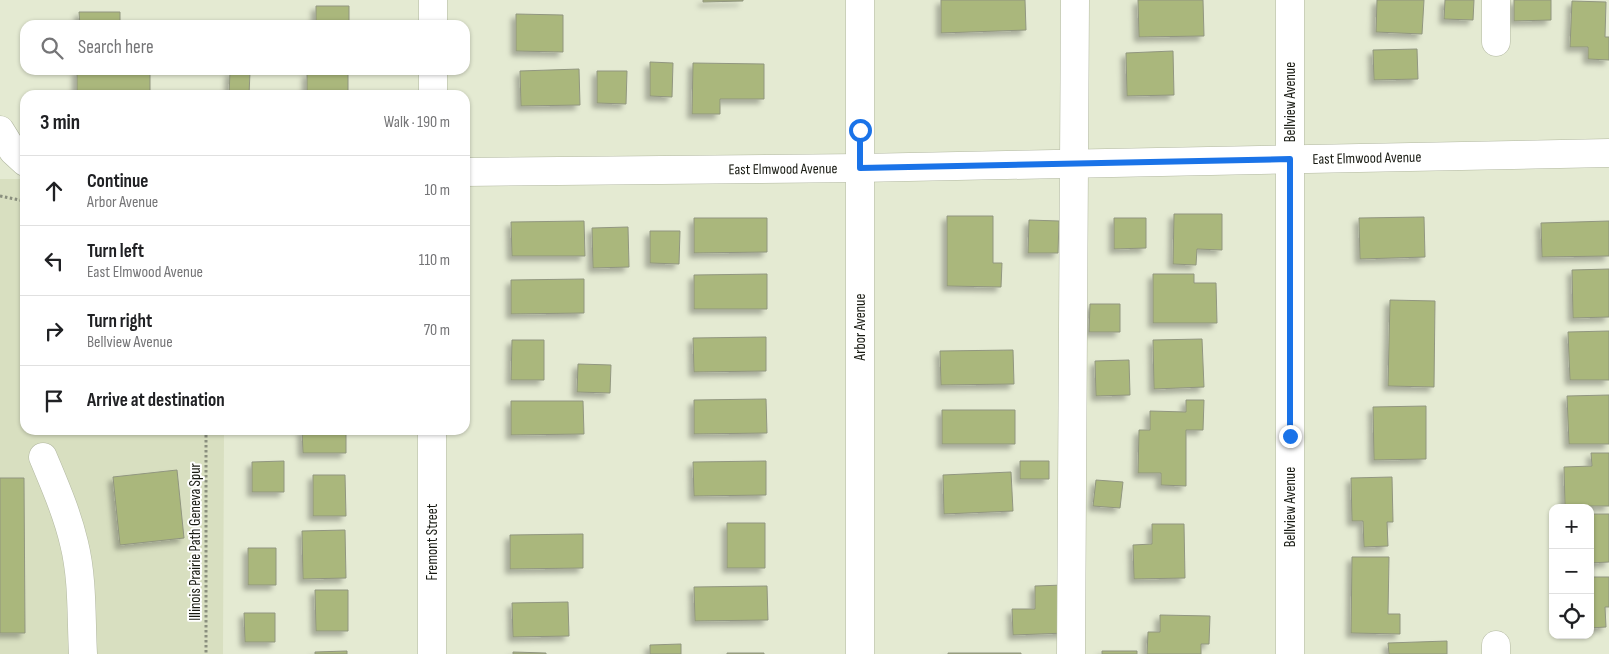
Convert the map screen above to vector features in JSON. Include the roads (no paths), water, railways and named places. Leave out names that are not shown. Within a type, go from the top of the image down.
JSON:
[{"type":"street","points":[[433,0],[433,20]]},
{"type":"street","name":"Arbor Avenue","points":[[860,0],[860,654]]},
{"type":"street","points":[[1071,654],[1075,0]]},
{"type":"street","name":"Bellview Avenue","points":[[1290,0],[1290,654]]},
{"type":"street","points":[[1496,0],[1496,42]]},
{"type":"street","points":[[433,75],[433,90]]},
{"type":"street","name":"East Elmwood Avenue","points":[[470,172],[860,168],[1609,153]]},
{"type":"street","name":"Fremont Street","points":[[432,435],[432,654]]},
{"type":"street","points":[[43,457],[65,507],[75,545],[80,579],[83,654]]}]
